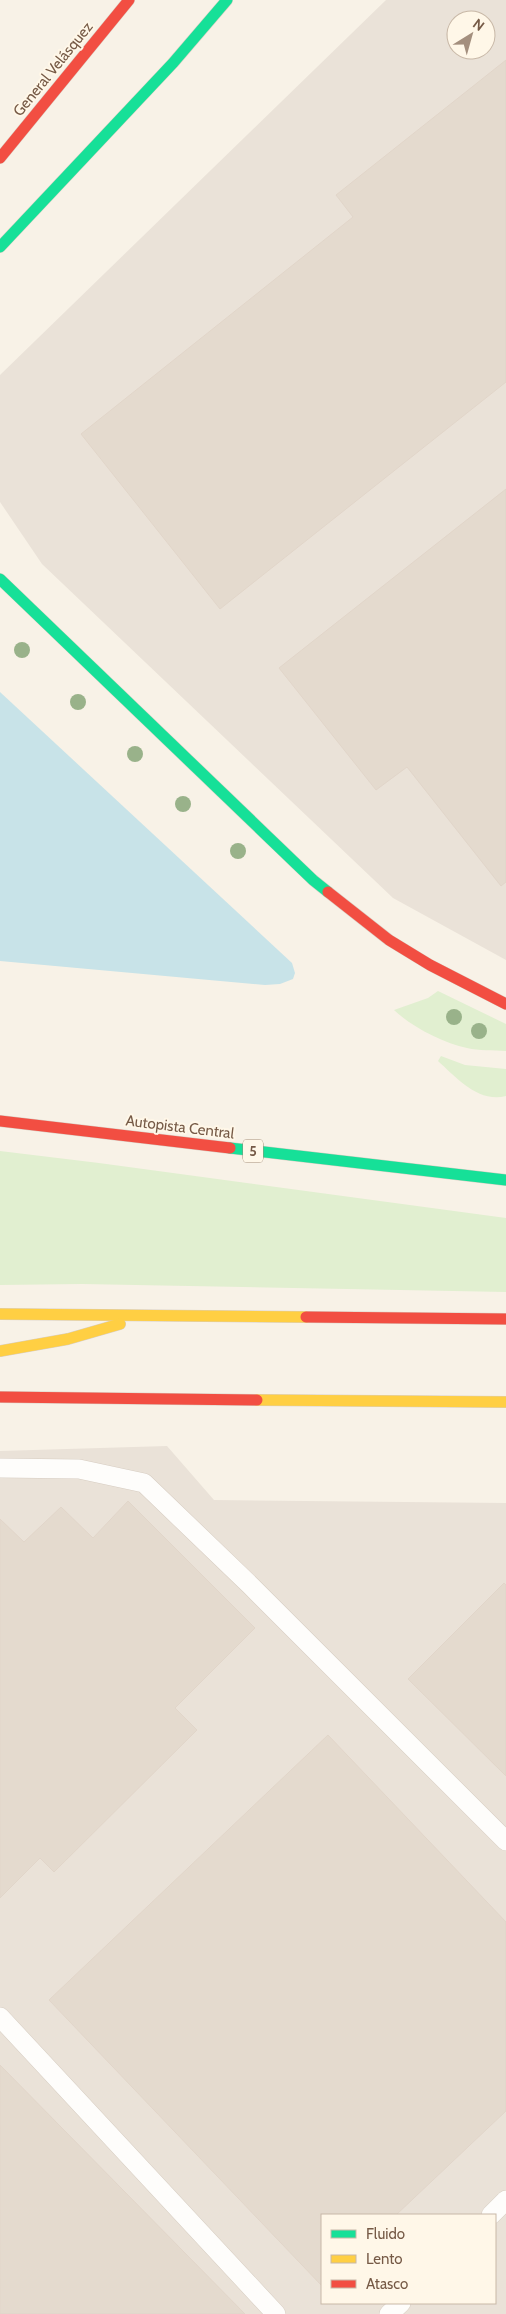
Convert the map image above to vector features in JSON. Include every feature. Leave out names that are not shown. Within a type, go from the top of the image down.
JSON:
[{"type":"main road","name":"General Velásquez","points":[[0,158],[129,0]]},
{"type":"main road","points":[[0,247],[173,63],[227,0]]},
{"type":"main road","points":[[0,579],[320,886],[389,940],[430,965],[506,1004]]},
{"type":"main road","name":"Autopista Central","points":[[0,1121],[506,1180]]},
{"type":"main road","points":[[0,1314],[506,1319]]},
{"type":"main road","points":[[0,1351],[68,1339],[142,1316]]},
{"type":"main road","points":[[0,1397],[506,1402]]},
{"type":"lane","points":[[0,1468],[79,1469],[144,1483],[250,1585],[506,1841]]},
{"type":"lane","points":[[0,2017],[276,2314]]},
{"type":"lane","points":[[492,2214],[506,2200]]},
{"type":"lane","points":[[389,2314],[399,2304]]},
{"type":"shaded area","points":[[386,0],[506,0],[506,960],[393,898],[42,564],[0,502],[0,375]]},
{"type":"shaded area","points":[[167,1446],[214,1500],[506,1503],[506,2314],[0,2314],[0,1451]]},
{"type":"green space","points":[[438,991],[506,1024],[506,1051],[481,1050],[458,1046],[419,1028],[394,1010],[428,998]]},
{"type":"green space","points":[[441,1056],[465,1065],[506,1069],[506,1096],[486,1096],[469,1088],[438,1061]]},
{"type":"green space","points":[[0,1151],[506,1218],[506,1292],[82,1284],[0,1285]]},
{"type":"water","points":[[0,692],[292,963],[295,973],[293,979],[280,984],[265,985],[0,961]]},
{"type":"building","points":[[506,60],[506,382],[220,609],[81,434],[353,217],[336,195]]},
{"type":"building","points":[[506,489],[506,882],[501,886],[407,767],[376,790],[279,668]]},
{"type":"building","points":[[128,1501],[255,1628],[175,1708],[197,1730],[54,1872],[40,1858],[0,1898],[0,1519],[24,1542],[61,1507],[93,1538]]},
{"type":"building","points":[[504,1583],[506,1585],[506,1776],[408,1679]]},
{"type":"building","points":[[328,1735],[506,1922],[506,2111],[397,2214],[321,2214],[321,2285],[49,2000]]},
{"type":"building","points":[[0,2065],[245,2314],[0,2314]]},
{"type":"traffic: fast","points":[[0,247],[173,63],[227,0]]},
{"type":"traffic: fast","points":[[0,579],[313,880],[328,892]]},
{"type":"traffic: fast","points":[[230,1148],[506,1180]]},
{"type":"traffic: slow","points":[[0,1314],[306,1317]]},
{"type":"traffic: slow","points":[[0,1351],[68,1339],[120,1324]]},
{"type":"traffic: slow","points":[[257,1400],[506,1402]]},
{"type":"traffic: jam","points":[[0,158],[129,0]]},
{"type":"traffic: jam","points":[[328,892],[389,940],[430,965],[506,1004]]},
{"type":"traffic: jam","points":[[0,1121],[230,1148]]},
{"type":"traffic: jam","points":[[306,1317],[506,1319]]},
{"type":"traffic: jam","points":[[0,1397],[257,1400]]}]
